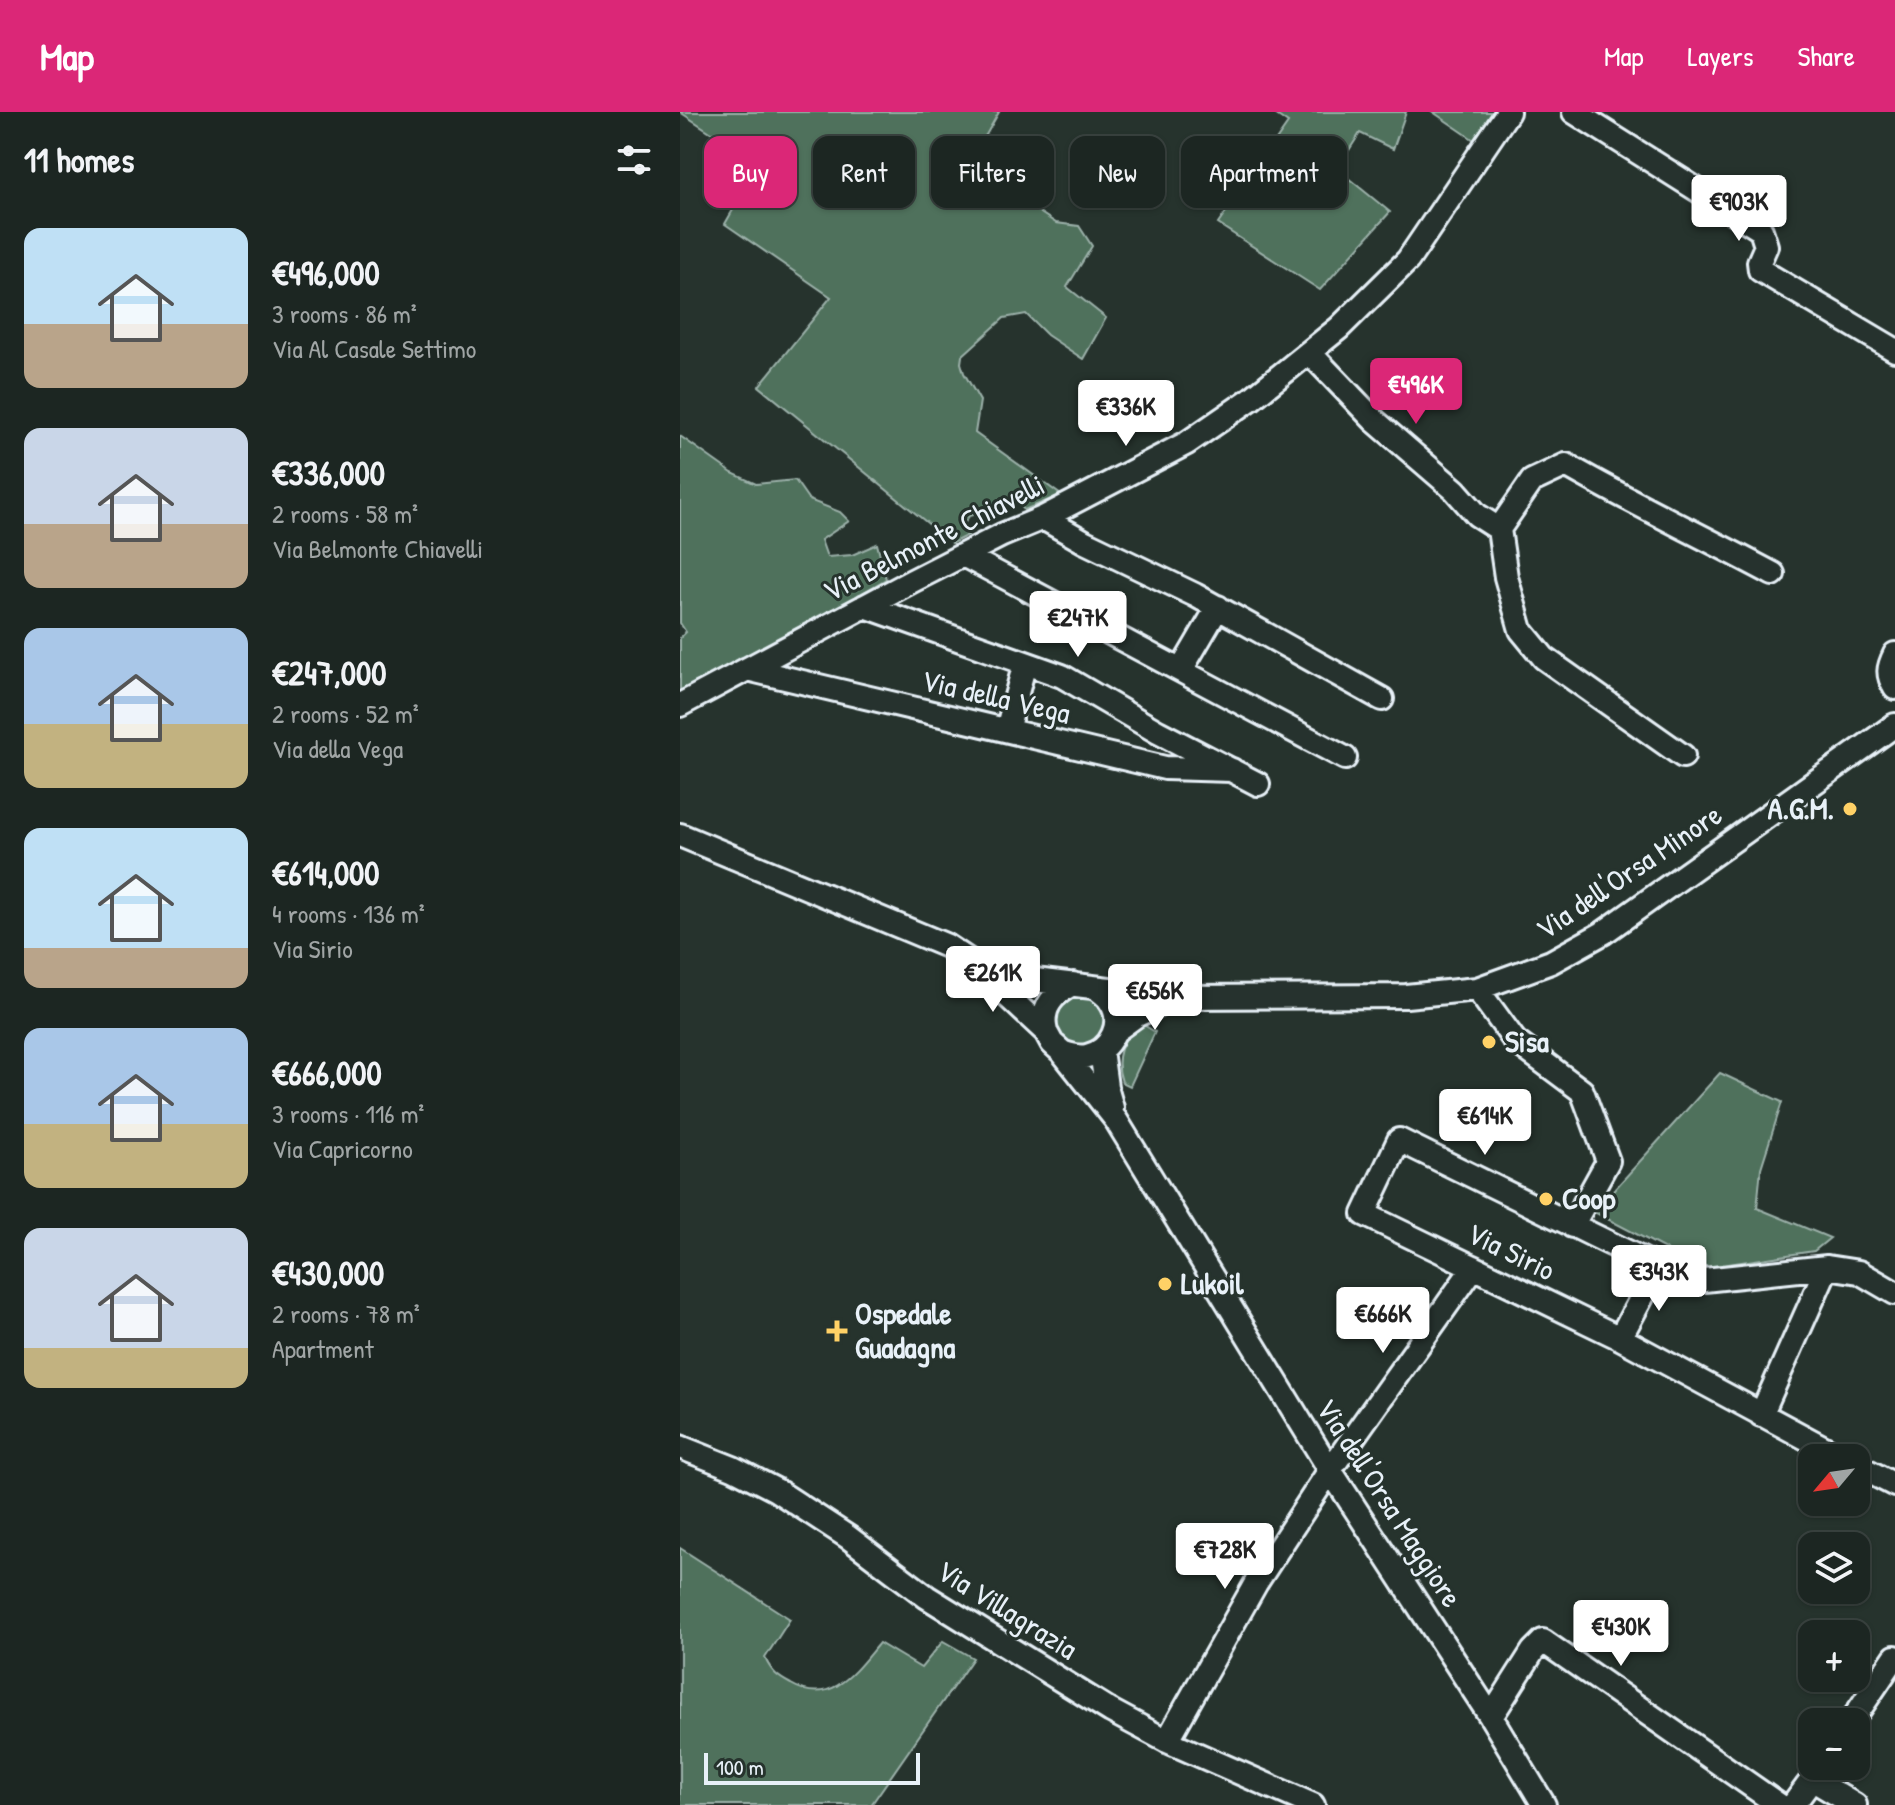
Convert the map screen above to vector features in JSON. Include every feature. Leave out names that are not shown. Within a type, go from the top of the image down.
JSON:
[{"type":"street","name":"Via Belmonte Chiavelli","points":[[680,705],[963,555],[1043,518],[1187,443],[1251,399],[1339,328],[1408,260],[1508,112]]},
{"type":"street","points":[[1574,112],[1761,230],[1766,246],[1759,262],[1760,270],[1895,350]]},
{"type":"street","points":[[1309,352],[1375,421],[1455,490],[1477,515],[1499,529]]},
{"type":"street","points":[[1683,756],[1544,658],[1521,630],[1506,577],[1499,529],[1532,481],[1566,465],[1773,574]]},
{"type":"street","points":[[1043,518],[1218,607],[1382,699]]},
{"type":"street","points":[[963,555],[1345,758]]},
{"type":"street","points":[[865,606],[1062,676],[1158,732],[1258,784]]},
{"type":"street","points":[[1181,670],[1218,607]]},
{"type":"street","points":[[1895,654],[1888,668],[1888,676],[1895,688]]},
{"type":"street","points":[[1007,730],[1025,663]]},
{"type":"street","name":"Via della Vega","points":[[747,669],[1165,768],[1232,770]]},
{"type":"street","points":[[1895,708],[1895,717]]},
{"type":"street","name":"Via dell'Orsa Minore","points":[[1096,988],[1176,997],[1406,996],[1477,989],[1551,962],[1603,933],[1895,725]]},
{"type":"street","points":[[680,835],[926,936],[971,962],[1026,979],[1085,984],[1096,988],[1111,1002],[1116,1017],[1111,1040],[1101,1050],[1088,1056],[1077,1057],[1062,1052]]},
{"type":"street","points":[[971,962],[1046,1032]]},
{"type":"street","points":[[1073,984],[1056,993],[1047,1005],[1046,1032],[1116,1120]]},
{"type":"street","points":[[1477,989],[1515,1041],[1582,1091],[1608,1161],[1572,1226],[1658,1267],[1704,1280],[1827,1267],[1859,1272],[1895,1293]]},
{"type":"street","points":[[1115,1031],[1137,1015],[1176,997]]},
{"type":"street","points":[[1101,1050],[1106,1087],[1116,1120]]},
{"type":"street","name":"Via dell'Orsa Maggiore","points":[[1116,1120],[1330,1470],[1544,1802]]},
{"type":"street","name":"Via Sirio","points":[[1572,1226],[1399,1140],[1364,1214],[1620,1338],[1816,1444]]},
{"type":"street","points":[[1167,1741],[1256,1583],[1330,1470],[1474,1267]]},
{"type":"street","points":[[1620,1338],[1658,1267]]},
{"type":"street","points":[[1761,1415],[1827,1267]]},
{"type":"street","name":"Via Villagrazia","points":[[680,1447],[733,1468],[776,1490],[848,1537],[927,1597],[1111,1711],[1167,1741],[1313,1805]]},
{"type":"street","points":[[1870,1472],[1895,1485]]},
{"type":"street","points":[[1491,1717],[1533,1651],[1543,1641],[1779,1805]]},
{"type":"street","points":[[1860,1708],[1895,1657]]},
{"type":"street","points":[[1793,1805],[1812,1780]]},
{"type":"street","points":[[1825,1780],[1855,1805]]},
{"type":"green space","points":[[680,112],[999,112],[985,136],[931,136],[931,208],[1033,208],[1056,223],[1079,226],[1092,246],[1067,287],[1106,318],[1083,359],[1047,335],[1026,314],[1004,318],[962,356],[961,363],[980,401],[975,433],[1061,495],[1024,510],[1018,502],[969,516],[964,524],[968,535],[952,543],[759,386],[831,297],[725,224],[734,208],[797,208],[797,136],[716,136]]},
{"type":"green space","points":[[1272,112],[1406,112],[1393,149],[1360,133],[1347,153],[1347,136],[1279,136],[1288,123]]},
{"type":"green space","points":[[1433,112],[1499,112],[1477,142]]},
{"type":"green space","points":[[1347,177],[1390,212],[1320,290],[1218,224],[1229,208],[1347,208]]},
{"type":"green space","points":[[680,436],[732,473],[756,484],[795,480],[809,500],[840,512],[849,521],[821,540],[827,557],[852,555],[877,544],[886,579],[762,652],[680,695],[680,638],[686,632],[680,623]]},
{"type":"green space","points":[[1080,995],[1098,1002],[1105,1020],[1098,1038],[1080,1045],[1062,1038],[1055,1020],[1062,1002]]},
{"type":"green space","points":[[1142,1024],[1155,1032],[1130,1086],[1122,1082],[1119,1057],[1128,1035]]},
{"type":"green space","points":[[1720,1073],[1782,1102],[1761,1168],[1757,1208],[1830,1238],[1814,1251],[1709,1267],[1688,1261],[1594,1212]]},
{"type":"green space","points":[[680,1548],[790,1619],[765,1658],[779,1677],[806,1690],[819,1692],[842,1683],[879,1643],[921,1668],[943,1641],[973,1658],[871,1805],[680,1805]]},
{"type":"place","name":"A.G.M.","points":[[1850,809]]},
{"type":"place","name":"Sisa","points":[[1489,1042]]},
{"type":"place","name":"Coop","points":[[1546,1199]]},
{"type":"place","name":"Lukoil","points":[[1165,1284]]},
{"type":"place","name":"Ospedale Guadagna","points":[[837,1331]]}]
